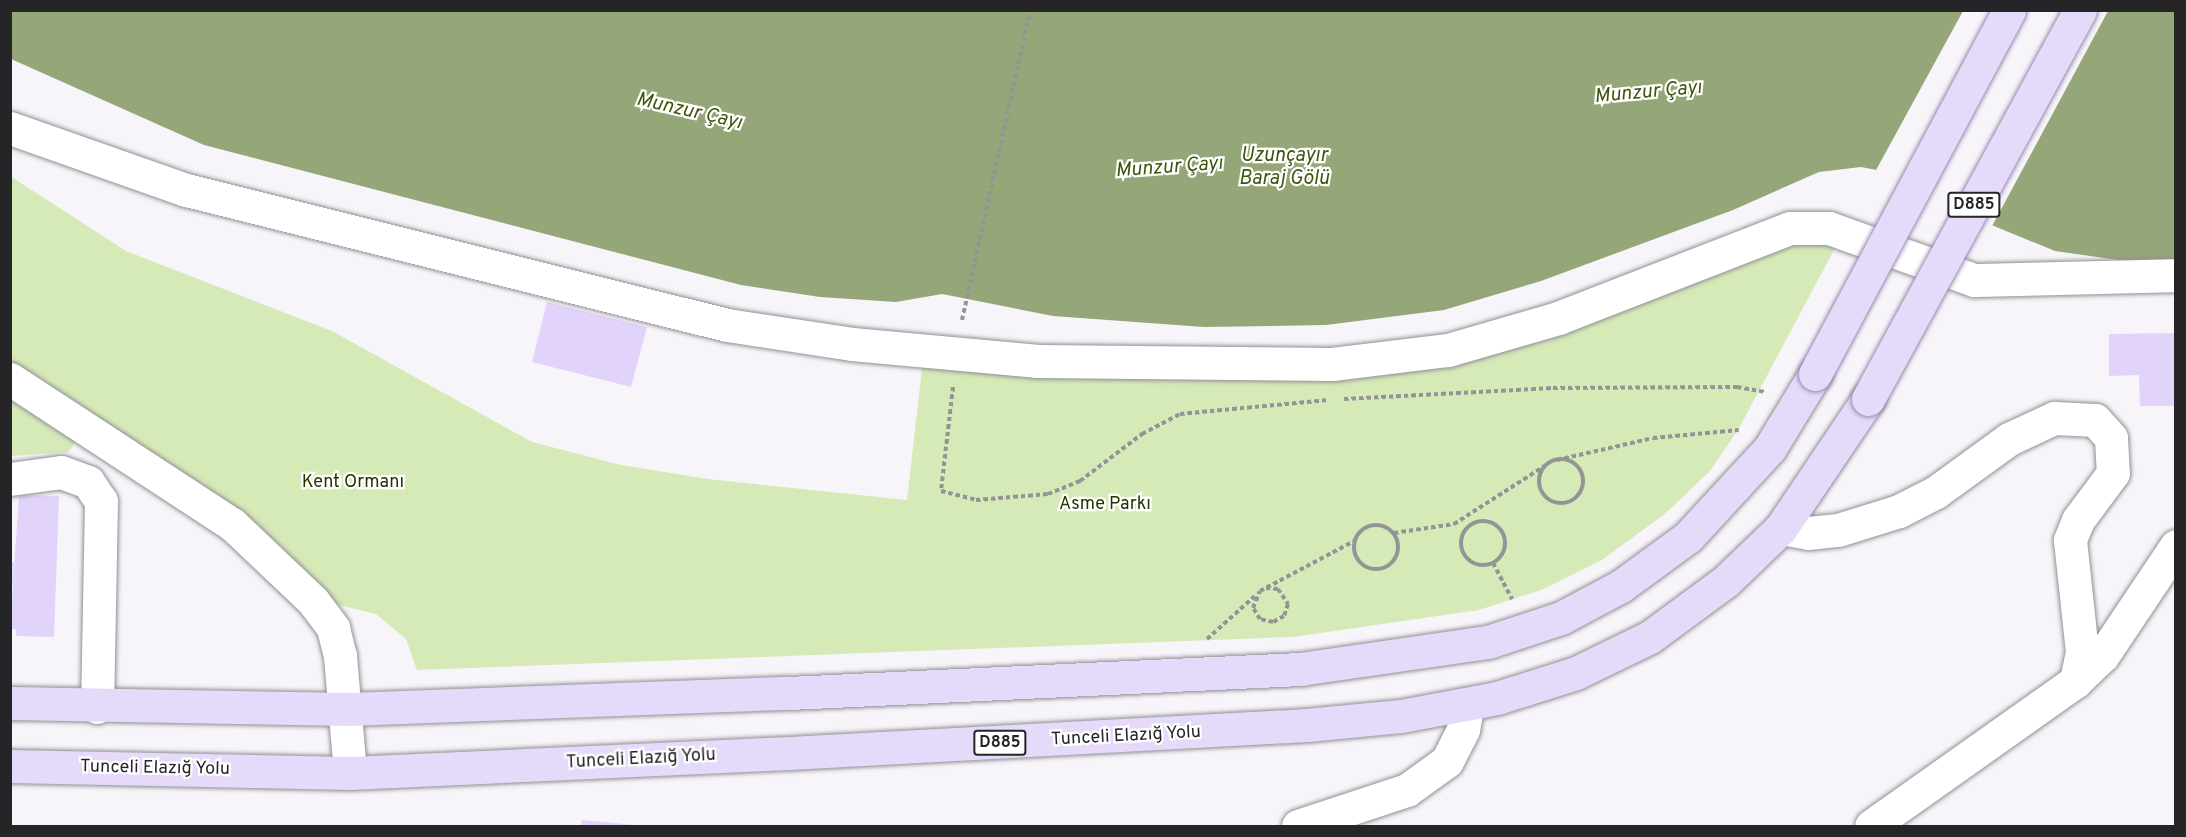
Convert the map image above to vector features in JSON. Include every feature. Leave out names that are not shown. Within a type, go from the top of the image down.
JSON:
[{"type":"main road","points":[[10,703],[97,707],[348,709],[1167,677],[1400,657],[1488,642],[1527,630],[1621,586],[1688,537],[1777,436],[1815,374],[2009,10]]},
{"type":"main road","name":"Tunceli Elazığ Yolu","points":[[10,766],[350,773],[1169,735],[1401,716],[1468,704],[1576,673],[1650,637],[1726,581],[1781,528],[1868,399],[2080,10]]},
{"type":"lane","points":[[10,128],[186,190],[727,325],[958,354],[1038,361],[1332,364],[1448,350],[1568,315],[1790,228],[1829,228],[1974,280],[2175,275]]},
{"type":"lane","points":[[10,379],[232,524],[306,594],[333,628],[348,709],[350,773]]},
{"type":"lane","points":[[1781,528],[1808,533],[1870,522],[1936,492],[2037,423],[2068,416],[2095,420],[2111,438],[2115,462],[2070,540],[2082,652],[2076,681]]},
{"type":"lane","points":[[10,479],[62,472],[87,482],[101,501],[97,707]]},
{"type":"lane","points":[[1871,826],[2076,681],[2103,655],[2175,546]]},
{"type":"lane","points":[[1298,826],[1407,790],[1447,761],[1463,729],[1468,704]]},
{"type":"path","points":[[1029,10],[962,321],[941,491],[976,500],[1048,494],[1080,481],[1142,434],[1180,414],[1226,408],[1441,393],[1675,387],[1737,387],[1797,404]]},
{"type":"path","points":[[1167,677],[1266,588],[1354,542],[1371,525],[1394,532],[1439,529],[1466,519],[1557,460],[1704,433],[1738,430],[1777,436]]},
{"type":"path","points":[[1546,465],[1538,479],[1542,494],[1555,503],[1571,501],[1582,490],[1582,474],[1572,462],[1557,460]]},
{"type":"path","points":[[1466,519],[1469,525]]},
{"type":"path","points":[[1485,520],[1499,527],[1505,542],[1493,563],[1477,564],[1464,555],[1460,539],[1469,525],[1485,520]]},
{"type":"path","points":[[1354,542],[1356,558],[1377,569],[1397,556],[1394,532]]},
{"type":"path","points":[[1493,563],[1527,630]]},
{"type":"path","points":[[1256,596],[1253,608],[1260,619],[1279,620],[1287,611],[1287,598],[1278,589],[1266,588]]},
{"type":"green space","points":[[10,176],[126,251],[332,331],[532,442],[621,465],[708,479],[907,500],[924,351],[1448,350],[1755,240],[1843,233],[1738,430],[1710,471],[1666,513],[1602,560],[1544,589],[1479,610],[1293,637],[417,670],[406,639],[376,614],[335,604],[76,441],[68,452],[11,456]]},
{"type":"water","name":"Uzunçayır Baraj Gölü","points":[[11,10],[2175,11],[2175,268],[2055,251],[1977,219],[1882,171],[1861,167],[1819,172],[1733,210],[1541,281],[1444,310],[1326,325],[1204,327],[1053,316],[942,294],[896,302],[820,297],[741,285],[204,145],[11,59]]},
{"type":"pier","points":[[1963,11],[2108,11],[1991,228],[1875,172]]},
{"type":"building","points":[[547,302],[647,327],[631,387],[532,362]]},
{"type":"building","points":[[2176,333],[2176,406],[2140,406],[2139,375],[2109,376],[2109,334]]},
{"type":"building","points":[[19,495],[59,496],[54,637],[16,636],[16,629],[10,629]]},
{"type":"building","points":[[10,562],[14,562],[13,586],[10,586]]},
{"type":"building","points":[[582,820],[636,825],[636,826],[581,826]]},
{"type":"water label","name":"Munzur Çayı","points":[[1648,93]]},
{"type":"water label","name":"Munzur Çayı","points":[[689,112]]},
{"type":"water label","name":"Munzur Çayı","points":[[1169,168]]},
{"type":"park label","name":"Kent Ormanı","points":[[353,483]]},
{"type":"park label","name":"Asme Parkı","points":[[1105,505]]}]
